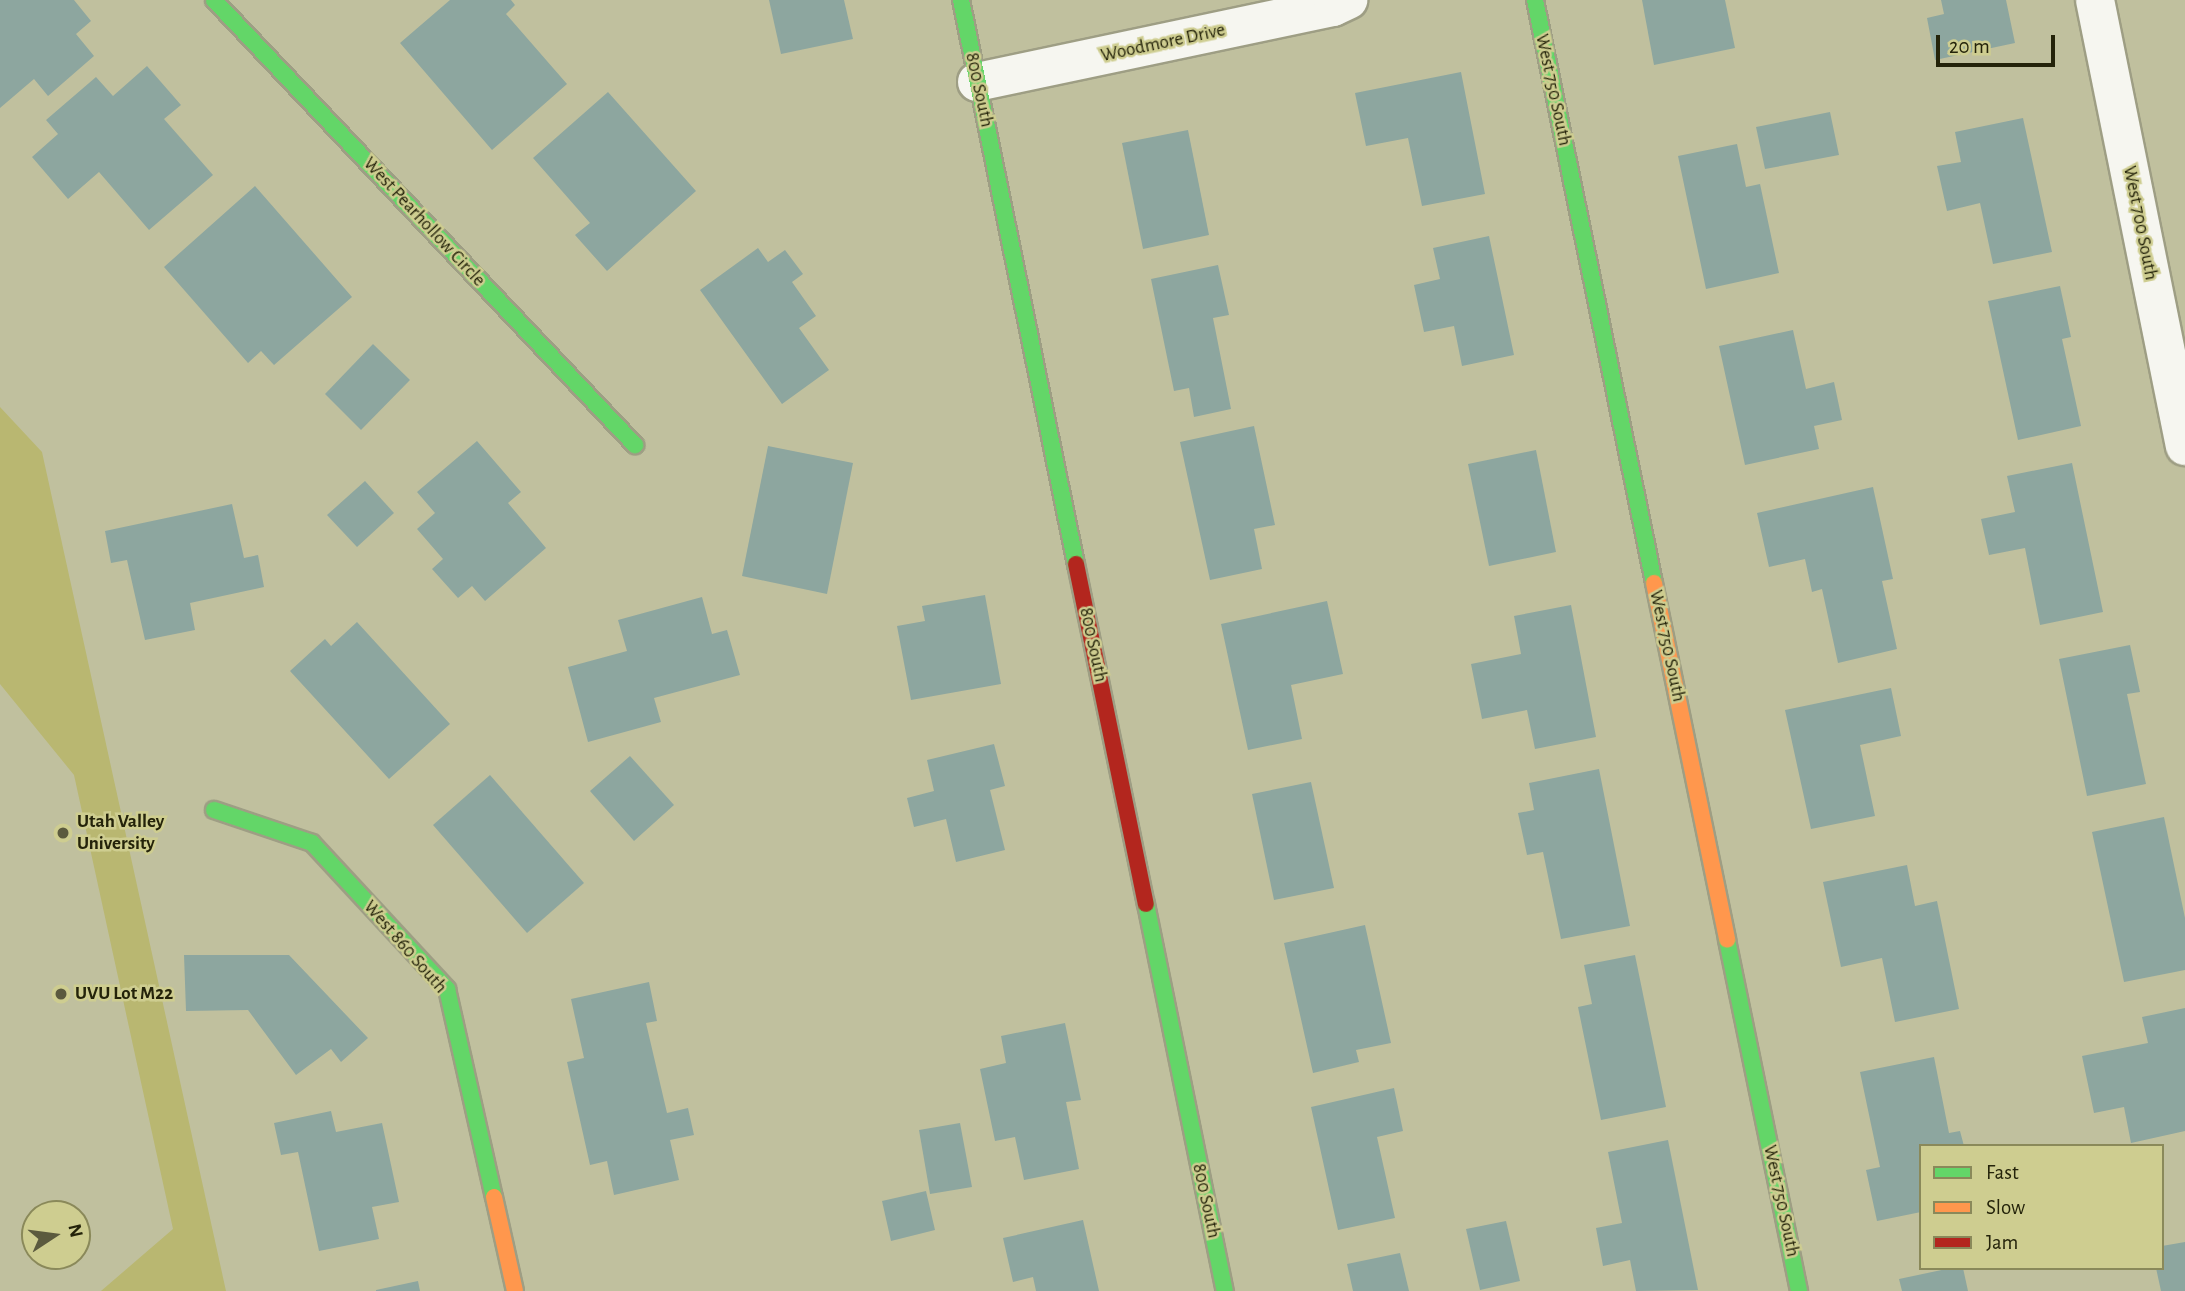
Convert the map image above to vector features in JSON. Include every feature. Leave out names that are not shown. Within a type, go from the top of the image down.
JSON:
[{"type":"street","name":"West Pearhollow Circle","points":[[214,0],[635,445]]},
{"type":"street","name":"800 South","points":[[961,0],[1225,1291]]},
{"type":"street","name":"Woodmore Drive","points":[[977,82],[1333,7],[1348,0]]},
{"type":"street","name":"West 750 South","points":[[1535,0],[1799,1291]]},
{"type":"street","name":"West 700 South","points":[[2095,0],[2185,446]]},
{"type":"street","name":"West 860 South","points":[[214,810],[312,843],[447,989],[515,1291]]},
{"type":"shaded area","points":[[0,407],[42,452],[226,1291],[101,1291],[173,1229],[74,775],[0,684]]},
{"type":"building","points":[[0,0],[74,0],[91,21],[76,34],[94,56],[48,96],[34,79],[0,108]]},
{"type":"building","points":[[450,0],[511,0],[515,5],[506,14],[567,84],[492,150],[400,43]]},
{"type":"building","points":[[769,0],[844,0],[853,39],[781,54]]},
{"type":"building","points":[[1642,0],[1725,0],[1735,48],[1654,65]]},
{"type":"building","points":[[1941,0],[2006,0],[2015,43],[1935,60],[1927,18],[1944,14]]},
{"type":"building","points":[[147,66],[181,105],[164,119],[213,175],[149,230],[99,172],[68,199],[32,157],[58,134],[46,120],[96,77],[113,96]]},
{"type":"building","points":[[1461,72],[1485,194],[1422,206],[1408,138],[1366,146],[1355,93]]},
{"type":"building","points":[[608,92],[696,191],[607,271],[575,235],[590,223],[533,158]]},
{"type":"building","points":[[1830,112],[1839,155],[1765,169],[1756,127]]},
{"type":"building","points":[[2023,118],[2052,252],[1993,264],[1980,203],[1947,211],[1937,166],[1961,162],[1955,132]]},
{"type":"building","points":[[1188,130],[1209,235],[1143,249],[1122,143]]},
{"type":"building","points":[[1737,144],[1746,187],[1760,184],[1779,273],[1706,289],[1678,156]]},
{"type":"building","points":[[255,186],[352,297],[274,365],[261,351],[248,363],[164,267]]},
{"type":"building","points":[[1489,236],[1514,355],[1462,366],[1454,326],[1424,332],[1414,285],[1440,279],[1433,248]]},
{"type":"building","points":[[758,248],[768,262],[785,250],[803,274],[792,282],[816,316],[799,328],[829,370],[782,404],[700,290]]},
{"type":"building","points":[[1218,265],[1229,315],[1213,318],[1231,409],[1194,417],[1189,388],[1174,391],[1151,279]]},
{"type":"building","points":[[2060,286],[2071,337],[2062,339],[2081,426],[2018,440],[1988,301]]},
{"type":"building","points":[[1793,330],[1806,389],[1834,382],[1842,420],[1814,426],[1819,449],[1745,465],[1719,346]]},
{"type":"building","points":[[373,344],[410,380],[361,430],[325,394]]},
{"type":"building","points":[[1254,426],[1275,525],[1254,529],[1262,569],[1210,580],[1180,442]]},
{"type":"building","points":[[477,441],[521,492],[508,503],[546,548],[485,601],[472,586],[458,598],[432,569],[443,559],[417,529],[435,513],[417,492]]},
{"type":"building","points":[[768,446],[853,463],[827,594],[742,576]]},
{"type":"building","points":[[1536,450],[1556,552],[1489,566],[1468,464]]},
{"type":"building","points":[[2072,463],[2103,612],[2040,625],[2025,548],[1989,555],[1981,519],[2015,512],[2007,476]]},
{"type":"building","points":[[365,481],[394,513],[357,547],[327,515]]},
{"type":"building","points":[[1873,487],[1893,579],[1882,581],[1897,649],[1838,663],[1822,589],[1812,592],[1805,559],[1769,567],[1757,513]]},
{"type":"building","points":[[232,504],[244,558],[258,555],[264,587],[190,603],[195,630],[145,640],[127,560],[111,563],[105,531]]},
{"type":"building","points":[[985,595],[1001,684],[911,700],[897,626],[925,621],[922,606]]},
{"type":"building","points":[[702,597],[712,634],[727,630],[740,675],[654,698],[661,722],[588,742],[568,667],[627,651],[618,620]]},
{"type":"building","points":[[1327,601],[1343,674],[1291,685],[1302,739],[1248,750],[1221,624]]},
{"type":"building","points":[[1571,605],[1596,737],[1535,749],[1527,710],[1482,719],[1471,664],[1521,654],[1514,616]]},
{"type":"building","points":[[357,622],[450,724],[389,779],[290,671],[325,639],[331,646]]},
{"type":"building","points":[[2130,645],[2140,692],[2127,694],[2146,784],[2087,796],[2059,659]]},
{"type":"building","points":[[1891,688],[1901,736],[1860,745],[1875,816],[1811,829],[1785,710]]},
{"type":"building","points":[[994,744],[1005,786],[990,790],[1005,850],[956,862],[946,819],[914,827],[907,798],[934,791],[927,760]]},
{"type":"building","points":[[630,756],[674,805],[634,841],[590,791]]},
{"type":"building","points":[[1599,769],[1630,926],[1561,939],[1543,852],[1527,855],[1518,813],[1534,810],[1529,783]]},
{"type":"building","points":[[490,775],[584,883],[527,933],[433,825]]},
{"type":"building","points":[[1311,782],[1334,888],[1274,900],[1252,794]]},
{"type":"building","points":[[2164,817],[2185,918],[2185,970],[2124,982],[2092,832]]},
{"type":"building","points":[[1907,865],[1915,906],[1937,901],[1959,1009],[1895,1022],[1882,958],[1841,967],[1823,882]]},
{"type":"building","points":[[1365,925],[1391,1043],[1356,1050],[1359,1062],[1313,1073],[1284,943]]},
{"type":"building","points":[[184,955],[289,955],[368,1038],[341,1062],[331,1049],[296,1075],[248,1010],[186,1011]]},
{"type":"building","points":[[1635,955],[1666,1107],[1601,1120],[1578,1007],[1592,1004],[1584,965]]},
{"type":"building","points":[[649,982],[657,1021],[646,1023],[667,1113],[688,1108],[694,1135],[670,1140],[679,1180],[614,1195],[607,1161],[590,1165],[567,1062],[584,1058],[571,999]]},
{"type":"building","points":[[2185,1008],[2185,1131],[2131,1143],[2124,1107],[2094,1113],[2082,1056],[2148,1043],[2142,1017]]},
{"type":"building","points":[[1065,1023],[1081,1100],[1066,1102],[1079,1169],[1024,1180],[1015,1137],[995,1141],[980,1069],[1006,1063],[1001,1036]]},
{"type":"building","points":[[1934,1057],[1949,1133],[1960,1131],[1963,1144],[1919,1144],[1919,1212],[1877,1221],[1866,1170],[1880,1167],[1860,1072]]},
{"type":"building","points":[[1394,1088],[1403,1131],[1377,1137],[1395,1218],[1338,1230],[1311,1107]]},
{"type":"building","points":[[331,1111],[336,1132],[382,1123],[399,1202],[372,1207],[379,1239],[319,1251],[298,1152],[281,1155],[274,1123]]},
{"type":"building","points":[[960,1123],[972,1187],[930,1194],[919,1130]]},
{"type":"building","points":[[1668,1140],[1698,1290],[1636,1291],[1630,1260],[1603,1266],[1596,1228],[1622,1223],[1608,1152]]},
{"type":"building","points":[[926,1191],[935,1230],[891,1241],[882,1201]]},
{"type":"building","points":[[1083,1220],[1099,1291],[1036,1291],[1033,1277],[1013,1282],[1003,1238]]},
{"type":"building","points":[[1506,1221],[1520,1281],[1480,1290],[1466,1229]]},
{"type":"building","points":[[2185,1242],[2185,1291],[2161,1291],[2156,1270],[2164,1270],[2164,1246]]},
{"type":"building","points":[[1400,1253],[1409,1291],[1353,1291],[1347,1264]]},
{"type":"building","points":[[1942,1270],[1963,1270],[1968,1291],[1902,1291],[1899,1279]]},
{"type":"building","points":[[418,1281],[420,1291],[376,1291],[376,1290]]},
{"type":"traffic: fast","points":[[214,0],[635,445]]},
{"type":"traffic: fast","points":[[961,0],[1076,564]]},
{"type":"traffic: fast","points":[[1535,0],[1654,583]]},
{"type":"traffic: fast","points":[[214,810],[312,843],[447,989],[494,1197]]},
{"type":"traffic: fast","points":[[1146,904],[1225,1291]]},
{"type":"traffic: fast","points":[[1727,940],[1799,1291]]},
{"type":"traffic: slow","points":[[1654,583],[1727,940]]},
{"type":"traffic: slow","points":[[494,1197],[515,1291]]},
{"type":"traffic: jam","points":[[1076,564],[1146,904]]},
{"type":"place","name":"Utah Valley University","points":[[63,833]]},
{"type":"place","name":"UVU Lot M22","points":[[61,994]]}]
